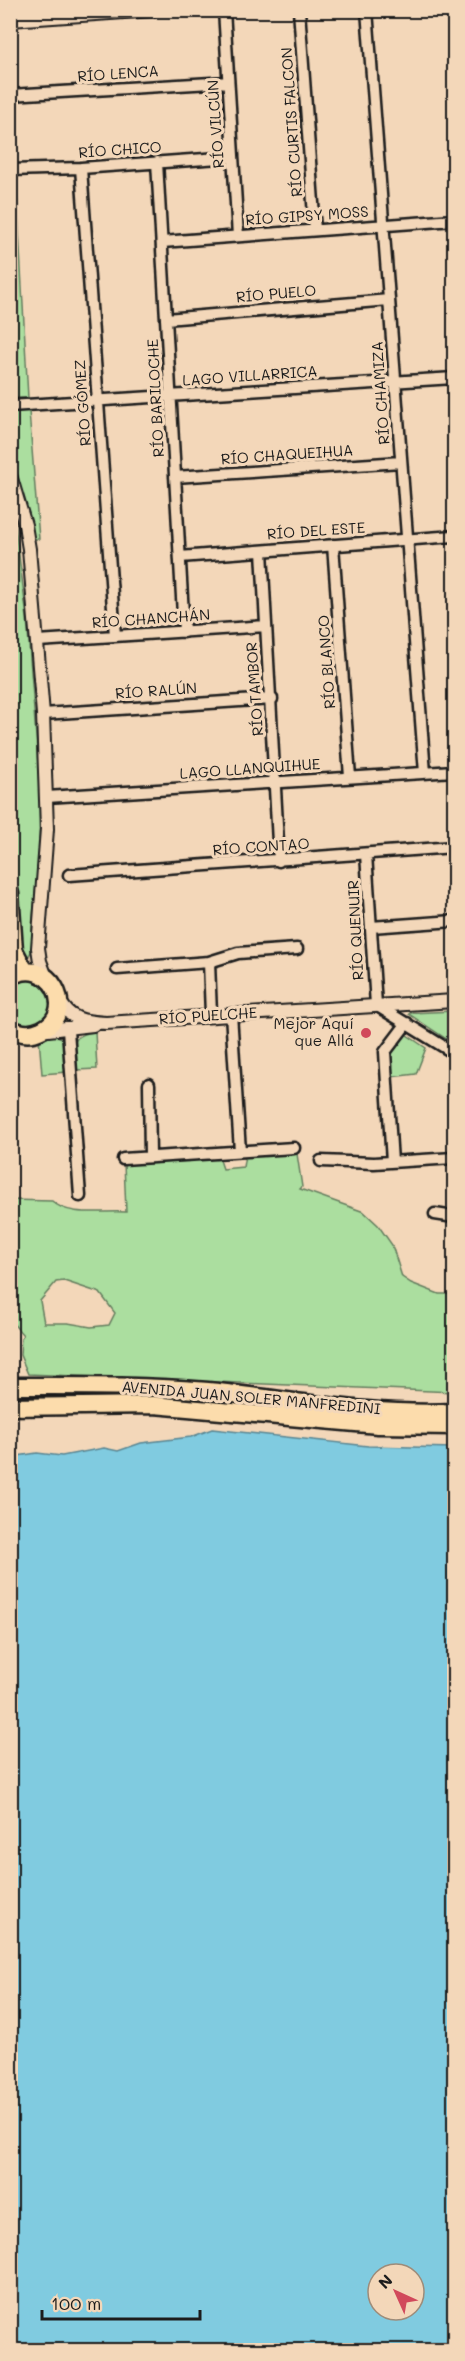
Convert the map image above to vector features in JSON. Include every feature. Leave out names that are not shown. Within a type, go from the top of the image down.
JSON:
[{"type":"main road","points":[[10,893],[14,950],[22,973],[46,977],[54,986],[59,998],[55,1018],[51,1024],[21,1033]]},
{"type":"main road","name":"AVENIDA JUAN SOLER MANFREDINI","points":[[10,1386],[157,1388],[397,1411],[454,1412]]},
{"type":"main road","name":"AVENIDA JUAN SOLER MANFREDINI","points":[[10,1407],[154,1405],[378,1425],[454,1426]]},
{"type":"street","points":[[19,17],[153,10]]},
{"type":"street","name":"RÍO VILCÚN","points":[[224,10],[238,236]]},
{"type":"street","name":"RÍO CURTIS FALCON","points":[[299,10],[315,231]]},
{"type":"street","name":"RÍO CHAMIZA","points":[[367,10],[425,773]]},
{"type":"street","points":[[454,10],[454,20]]},
{"type":"street","name":"RÍO LENCA","points":[[10,95],[228,82]]},
{"type":"street","name":"RÍO CHICO","points":[[10,170],[81,168],[233,157]]},
{"type":"street","name":"RÍO BARILOCHE","points":[[157,162],[184,632]]},
{"type":"street","name":"RÍO GÓMEZ","points":[[81,168],[115,636]]},
{"type":"street","name":"RÍO GIPSY MOSS","points":[[162,242],[454,220]]},
{"type":"street","name":"RÍO PUELO","points":[[166,319],[389,300]]},
{"type":"street","name":"LAGO VILLARRICA","points":[[10,406],[454,378]]},
{"type":"street","name":"RÍO CHAQUEIHUA","points":[[175,477],[401,462]]},
{"type":"street","points":[[10,475],[25,525],[38,641],[47,797],[38,948],[46,977]]},
{"type":"street","name":"RÍO DEL ESTE","points":[[180,557],[454,536]]},
{"type":"street","name":"RÍO BLANCO","points":[[333,545],[350,777]]},
{"type":"street","name":"RÍO TAMBOR","points":[[262,551],[272,699],[279,861]]},
{"type":"street","name":"RÍO CHANCHÁN","points":[[38,641],[266,626]]},
{"type":"street","name":"RÍO RALÚN","points":[[43,714],[272,699]]},
{"type":"street","name":"LAGO LLANQUIHUE","points":[[47,797],[454,771]]},
{"type":"street","name":"RÍO CONTAO","points":[[69,875],[454,847]]},
{"type":"street","name":"RÍO QUENUIR","points":[[366,854],[376,1005]]},
{"type":"street","points":[[371,927],[454,921]]},
{"type":"street","points":[[22,973],[38,948]]},
{"type":"street","points":[[117,969],[209,962],[238,953],[297,949]]},
{"type":"street","points":[[209,962],[211,1015]]},
{"type":"street","name":"RÍO PUELCHE","points":[[59,998],[65,1011],[74,1018],[92,1023],[454,1001]]},
{"type":"street","points":[[376,1005],[454,1053]]},
{"type":"street","points":[[231,1014],[240,1150]]},
{"type":"street","name":"RÍO PUELCHE","points":[[21,1033],[68,1030],[106,1023]]},
{"type":"street","points":[[392,1162],[385,1052],[407,1023]]},
{"type":"street","points":[[68,1030],[81,1196]]},
{"type":"street","points":[[149,1084],[150,1157]]},
{"type":"street","points":[[123,1159],[294,1148]]},
{"type":"street","points":[[321,1161],[392,1162],[454,1158]]},
{"type":"street","points":[[435,1214],[454,1217]]},
{"type":"green space","points":[[14,175],[16,175],[28,398],[11,398],[10,286]]},
{"type":"green space","points":[[29,411],[39,539],[33,539],[11,453],[11,412]]},
{"type":"green space","points":[[10,505],[15,525],[27,618],[40,790],[39,852],[32,950],[27,959],[22,954],[18,900],[10,845]]},
{"type":"green space","points":[[31,979],[43,986],[50,996],[51,1005],[48,1014],[41,1021],[32,1025],[22,1024],[11,1018],[10,987],[19,981]]},
{"type":"green space","points":[[454,1011],[454,1044],[409,1014],[410,1013]]},
{"type":"green space","points":[[95,1032],[97,1069],[76,1070],[74,1049],[76,1039]]},
{"type":"green space","points":[[404,1033],[426,1048],[416,1074],[391,1077],[389,1055]]},
{"type":"green space","points":[[55,1035],[64,1039],[67,1072],[42,1074],[39,1038]]},
{"type":"green space","points":[[297,1154],[302,1187],[300,1189],[364,1212],[378,1225],[392,1245],[402,1277],[439,1294],[454,1294],[454,1392],[28,1374],[20,1355],[23,1335],[11,1321],[10,1200],[52,1201],[68,1210],[77,1211],[126,1212],[124,1163],[219,1157],[223,1169],[243,1167],[245,1155]],"holes":[[[64,1281],[100,1293],[115,1313],[109,1325],[91,1327],[68,1323],[44,1323],[40,1301],[56,1282]]]},
{"type":"green space","points":[[10,1394],[106,1394],[108,1396],[71,1400],[11,1401]]},
{"type":"water","points":[[212,1429],[368,1446],[454,1448],[454,2350],[11,2350],[11,1457],[37,1453],[62,1456],[104,1448],[118,1451],[141,1443],[191,1437]]},
{"type":"place","name":"Mejor Aquí que Allá","points":[[366,1033]]}]
